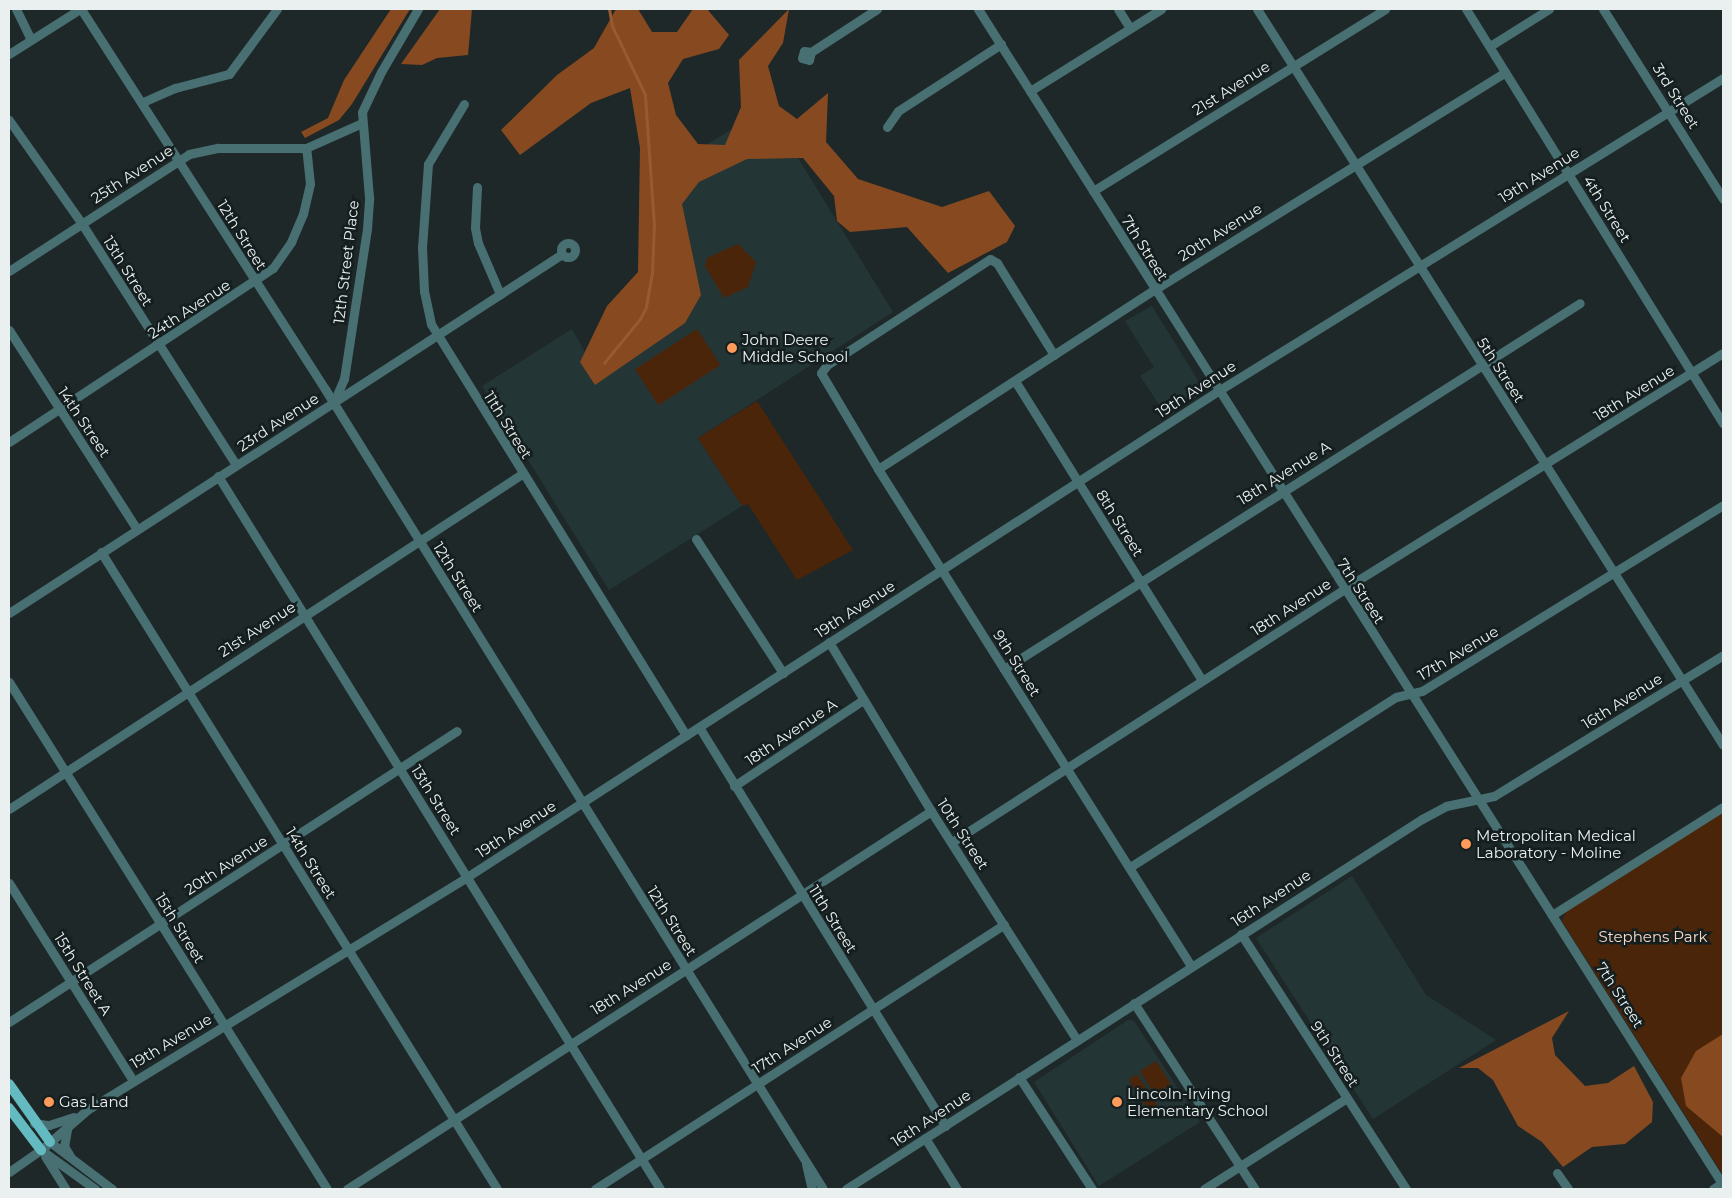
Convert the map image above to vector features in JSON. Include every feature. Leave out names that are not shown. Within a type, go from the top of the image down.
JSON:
[{"type":"main road","points":[[9,1084],[34,1123],[50,1142]]},
{"type":"main road","points":[[9,1108],[42,1150]]},
{"type":"street","points":[[16,9],[31,40]]},
{"type":"street","points":[[9,54],[80,9]]},
{"type":"street","name":"12th Street","points":[[80,9],[179,159],[333,402],[583,802],[756,1085],[823,1189]]},
{"type":"street","points":[[142,102],[175,88],[228,74],[277,9]]},
{"type":"street","points":[[362,123],[366,101],[418,9]]},
{"type":"street","points":[[810,52],[877,9]]},
{"type":"street","name":"7th Street","points":[[978,9],[1280,490],[1723,1184]]},
{"type":"street","points":[[1118,9],[1130,28]]},
{"type":"street","points":[[1030,91],[1161,9]]},
{"type":"street","name":"5th Street","points":[[1257,9],[1723,745]]},
{"type":"street","name":"21st Avenue","points":[[1093,191],[1385,9]]},
{"type":"street","name":"4th Street","points":[[1466,9],[1569,172],[1723,424]]},
{"type":"street","points":[[1490,46],[1549,9]]},
{"type":"street","name":"3rd Street","points":[[1603,9],[1723,198]]},
{"type":"street","points":[[887,127],[898,110],[1001,44]]},
{"type":"street","name":"20th Avenue","points":[[878,469],[1154,290],[1505,72]]},
{"type":"street","name":"19th Avenue","points":[[9,1172],[42,1150],[79,1115],[467,877],[1218,391],[1723,78]]},
{"type":"street","name":"11th Street","points":[[464,104],[435,148],[428,164],[425,189],[422,274],[436,336],[686,735]]},
{"type":"street","name":"13th Street","points":[[9,120],[82,224],[236,465]]},
{"type":"street","name":"25th Avenue","points":[[9,271],[179,159],[218,148],[306,148],[362,123]]},
{"type":"street","name":"12th Street Place","points":[[333,402],[344,379],[367,229],[369,197],[362,123]]},
{"type":"street","name":"24th Avenue","points":[[9,442],[256,282],[273,268],[286,252],[303,214],[310,184],[306,148]]},
{"type":"street","points":[[477,187],[475,228],[478,243],[500,294]]},
{"type":"street","name":"23rd Avenue","points":[[9,613],[562,254]]},
{"type":"street","name":"9th Street","points":[[1054,355],[997,263],[990,259],[827,365],[821,373],[878,469],[1191,966]]},
{"type":"street","name":"18th Avenue A","points":[[1004,669],[1280,490],[1580,303]]},
{"type":"street","name":"14th Street","points":[[9,330],[58,410],[137,529]]},
{"type":"street","name":"18th Avenue","points":[[952,842],[1202,680],[1723,353]]},
{"type":"street","name":"8th Street","points":[[1016,381],[1202,680]]},
{"type":"street","name":"21st Avenue","points":[[9,809],[522,474]]},
{"type":"street","name":"13th Street","points":[[218,476],[400,768],[568,1044],[660,1189]]},
{"type":"street","name":"17th Avenue","points":[[1130,867],[1396,697],[1422,691],[1723,505]]},
{"type":"street","points":[[696,539],[783,673]]},
{"type":"street","name":"14th Street","points":[[101,552],[497,1189]]},
{"type":"street","name":"10th Street","points":[[829,642],[931,811],[1077,1040]]},
{"type":"street","name":"16th Avenue","points":[[846,1189],[1430,814],[1453,804],[1478,800],[1511,787],[1723,655]]},
{"type":"street","name":"15th Street","points":[[9,682],[327,1189]]},
{"type":"street","name":"18th Avenue A","points":[[734,786],[863,700]]},
{"type":"street","name":"11th Street","points":[[699,727],[945,1126]]},
{"type":"street","name":"20th Avenue","points":[[9,1022],[457,731]]},
{"type":"street","points":[[1552,915],[1723,807]]},
{"type":"street","name":"18th Avenue","points":[[348,1189],[568,1044],[931,811]]},
{"type":"street","name":"15th Street A","points":[[9,883],[133,1081]]},
{"type":"street","name":"17th Avenue","points":[[595,1189],[1004,924]]},
{"type":"street","name":"9th Street","points":[[1241,934],[1406,1189]]},
{"type":"street","points":[[1134,1003],[1255,1189]]},
{"type":"street","points":[[1019,1077],[1092,1189]]},
{"type":"street","points":[[1204,1189],[1347,1098]]},
{"type":"street","points":[[34,1123],[49,1124],[79,1115]]},
{"type":"street","points":[[68,1124],[64,1146],[74,1163]]},
{"type":"street","points":[[925,1138],[957,1189]]},
{"type":"street","points":[[50,1142],[74,1163],[112,1189]]},
{"type":"street","points":[[42,1150],[66,1189]]},
{"type":"street","points":[[42,1150],[95,1189]]},
{"type":"street","name":"12th Street","points":[[806,1164],[812,1189]]},
{"type":"street","points":[[1557,1173],[1568,1189]]},
{"type":"street","points":[[1713,1189],[1723,1184]]},
{"type":"shaded area","points":[[391,9],[410,9],[352,104],[339,120],[305,138],[301,132],[328,118],[344,80]]},
{"type":"shaded area","points":[[440,9],[472,9],[468,55],[437,58],[422,65],[401,64]]},
{"type":"shaded area","points":[[616,9],[638,9],[652,32],[677,32],[693,9],[707,9],[729,35],[719,49],[683,59],[668,83],[676,115],[698,144],[725,145],[741,107],[739,60],[789,9],[783,43],[768,66],[779,106],[797,119],[828,93],[826,142],[858,179],[942,207],[989,191],[1015,226],[1007,242],[948,273],[907,227],[850,232],[837,221],[834,196],[803,158],[747,159],[699,182],[682,204],[701,295],[685,323],[595,385],[580,362],[607,306],[638,272],[640,148],[630,88],[591,103],[520,155],[501,130],[557,75],[594,48]]},
{"type":"shaded area","name":"John Deere Middle School","points":[[767,108],[893,312],[698,438],[742,506],[609,590],[482,386],[572,329],[600,378],[650,317],[655,176]]},
{"type":"shaded area","points":[[1152,306],[1202,387],[1164,412],[1140,376],[1154,367],[1125,321]]},
{"type":"shaded area","points":[[1352,876],[1426,995],[1496,1040],[1373,1119],[1256,938]]},
{"type":"shaded area","points":[[1569,1011],[1552,1038],[1555,1055],[1585,1086],[1608,1083],[1634,1066],[1653,1102],[1652,1122],[1625,1144],[1592,1147],[1563,1167],[1542,1142],[1518,1126],[1493,1080],[1478,1068],[1459,1068]]},
{"type":"shaded area","name":"Lincoln-Irving Elementary School","points":[[1128,1020],[1134,1021],[1200,1122],[1099,1186],[1034,1082]]},
{"type":"shaded area","points":[[1723,1034],[1723,1137],[1686,1106],[1681,1078],[1696,1051]]},
{"type":"green space","points":[[738,244],[756,262],[748,287],[724,298],[705,266],[707,258]]},
{"type":"green space","points":[[697,329],[720,365],[658,405],[635,369]]},
{"type":"green space","points":[[757,401],[853,550],[797,580],[748,504],[742,506],[698,438]]},
{"type":"green space","name":"Stephens Park","points":[[1723,812],[1723,1175],[1562,921],[1567,909]]},
{"type":"green space","points":[[1156,1061],[1171,1084],[1159,1092],[1156,1087],[1152,1090],[1140,1071]]},
{"type":"green space","points":[[1137,1074],[1159,1108],[1150,1113],[1129,1079]]},
{"type":"waterway","points":[[604,363],[640,319],[646,307],[652,272],[654,225],[645,95],[612,26],[609,9]]},
{"type":"place","name":"John Deere Middle School","points":[[732,348]]},
{"type":"place","name":"Metropolitan Medical Laboratory - Moline","points":[[1466,844]]},
{"type":"place","name":"Gas Land","points":[[49,1102]]},
{"type":"place","name":"Lincoln-Irving Elementary School","points":[[1117,1102]]}]
